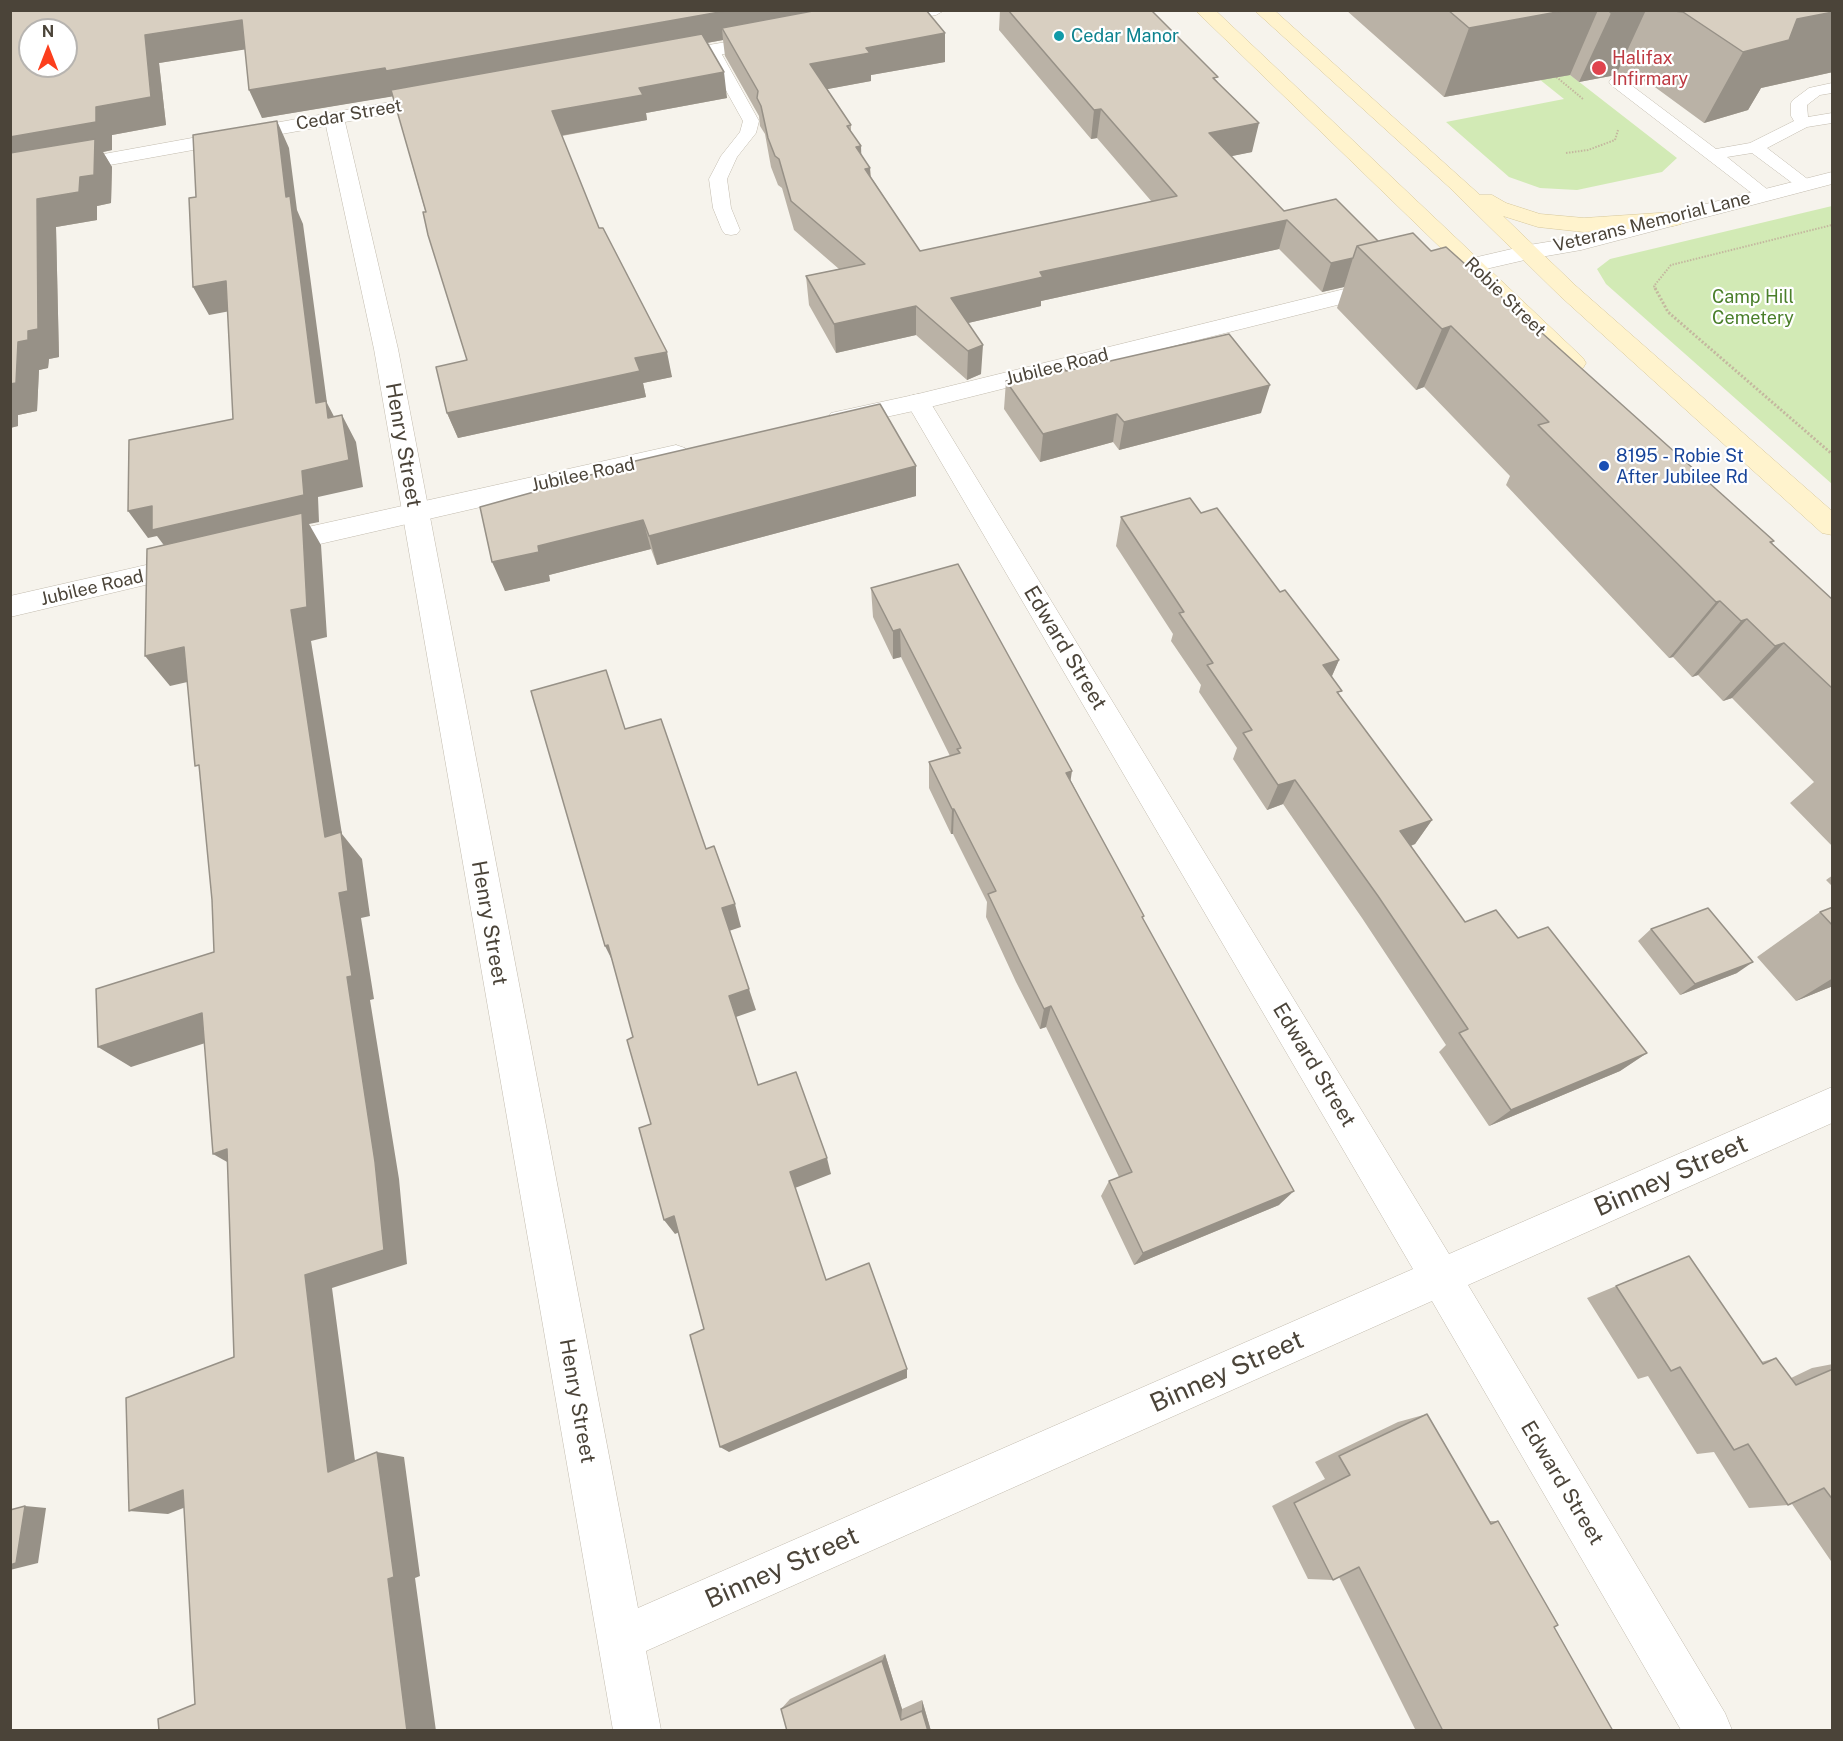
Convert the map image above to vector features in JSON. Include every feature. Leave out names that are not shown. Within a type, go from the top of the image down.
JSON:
[{"type":"main road","name":"Robie Street","points":[[1204,10],[1591,379]]},
{"type":"main road","points":[[1263,10],[1456,183],[1568,291],[1833,526]]},
{"type":"main road","points":[[1456,183],[1498,208],[1538,220],[1584,225],[1673,219]]},
{"type":"street","points":[[865,23],[936,10]]},
{"type":"street","points":[[653,61],[782,38]]},
{"type":"street","name":"Cedar Street","points":[[10,177],[464,95]]},
{"type":"street","name":"Henry Street","points":[[334,118],[386,349],[637,1731]]},
{"type":"street","name":"Veterans Memorial Lane","points":[[1471,266],[1574,244],[1833,178]]},
{"type":"street","name":"Jubilee Road","points":[[815,424],[918,402],[1471,266]]},
{"type":"street","name":"Edward Street","points":[[918,402],[1441,1278],[1708,1731]]},
{"type":"street","name":"Jubilee Road","points":[[252,550],[414,511],[700,449]]},
{"type":"street","name":"Jubilee Road","points":[[10,607],[218,558]]},
{"type":"street","name":"Binney Street","points":[[620,1639],[1833,1105]]},
{"type":"lane","points":[[712,51],[751,121],[748,132],[729,156],[718,179],[722,208],[731,230]]},
{"type":"lane","points":[[1617,82],[1764,194]]},
{"type":"lane","points":[[1803,123],[1799,116],[1799,103],[1815,92],[1833,88]]},
{"type":"lane","points":[[1713,155],[1755,147],[1803,123],[1833,118]]},
{"type":"lane","points":[[1755,147],[1805,184]]},
{"type":"path","points":[[1547,69],[1589,104]]},
{"type":"path","points":[[1566,153],[1588,150],[1615,140],[1618,130],[1611,124]]},
{"type":"path","points":[[1833,225],[1671,264],[1654,286],[1668,312],[1833,454]]},
{"type":"green space","points":[[1454,11],[1488,11],[1677,158],[1662,172],[1577,190],[1540,188],[1509,177],[1446,122],[1564,99]]},
{"type":"green space","name":"Camp Hill Cemetery","points":[[1832,206],[1832,484],[1606,284],[1597,269],[1610,259]]},
{"type":"building","points":[[10,10],[731,10],[386,71],[385,68],[249,90],[242,20],[145,35],[151,97],[96,107],[96,122],[10,137]]},
{"type":"building","points":[[818,10],[926,10],[945,33],[866,48],[870,53],[810,64],[851,125],[847,126],[861,146],[856,147],[870,168],[865,169],[920,251],[1177,196],[1101,109],[1094,110],[1008,10],[1151,10],[1218,77],[1213,78],[1259,123],[1209,133],[1284,211],[1336,199],[1378,241],[1357,246],[1353,258],[1331,263],[1287,220],[1040,272],[1043,277],[951,298],[983,345],[968,351],[916,306],[834,324],[806,276],[865,264],[791,201],[779,159],[775,156],[768,138],[757,98],[758,91],[722,28]]},
{"type":"building","points":[[1448,10],[1568,10],[1469,28]]},
{"type":"building","points":[[1665,10],[1833,10],[1833,12],[1797,19],[1789,40],[1743,52],[1683,12]]},
{"type":"building","points":[[702,34],[724,72],[639,88],[643,95],[552,111],[599,228],[603,228],[667,352],[635,358],[640,371],[447,413],[436,367],[467,360],[428,235],[423,212],[426,212],[391,90]]},
{"type":"building","points":[[277,121],[286,197],[290,196],[316,403],[326,401],[328,418],[342,415],[349,460],[302,471],[304,495],[152,530],[152,506],[128,511],[129,440],[233,419],[226,281],[193,287],[189,198],[196,197],[193,135]]},
{"type":"building","points":[[95,139],[94,175],[80,177],[79,192],[37,199],[38,329],[28,331],[28,340],[18,342],[16,383],[10,384],[10,153]]},
{"type":"building","points":[[1413,233],[1431,251],[1446,247],[1774,541],[1770,542],[1833,600],[1833,689],[1784,643],[1775,646],[1747,619],[1741,621],[1720,601],[1716,602],[1538,425],[1549,422],[1451,326],[1442,329],[1357,246]]},
{"type":"building","points":[[1229,334],[1270,385],[1124,422],[1117,414],[1043,434],[1006,381],[1063,367],[1066,371]]},
{"type":"building","points":[[880,404],[916,466],[649,536],[643,520],[538,546],[539,552],[492,562],[480,507],[541,490],[540,487],[632,465],[631,462]]},
{"type":"building","points":[[1190,498],[1201,513],[1217,508],[1280,592],[1285,590],[1339,660],[1323,665],[1342,691],[1337,692],[1432,820],[1400,831],[1465,922],[1496,910],[1518,938],[1548,927],[1647,1053],[1511,1110],[1459,1033],[1468,1029],[1378,896],[1295,780],[1278,785],[1243,733],[1252,730],[1207,665],[1213,663],[1179,613],[1184,612],[1121,517]]},
{"type":"building","points":[[302,513],[307,607],[291,610],[325,837],[341,832],[348,891],[339,893],[352,976],[347,977],[375,1162],[384,1250],[305,1275],[328,1472],[377,1452],[394,1577],[388,1579],[407,1731],[159,1731],[158,1719],[195,1704],[183,1490],[129,1511],[126,1398],[234,1357],[227,1149],[213,1154],[202,1013],[98,1047],[96,989],[214,952],[212,900],[199,765],[195,766],[184,647],[145,656],[147,549]]},
{"type":"building","points":[[958,564],[1072,771],[1066,773],[1144,916],[1142,917],[1294,1191],[1143,1253],[1109,1181],[1132,1172],[1051,1006],[1044,1009],[1020,961],[988,894],[996,891],[929,762],[960,753],[957,749],[961,748],[900,629],[893,631],[871,588]]},
{"type":"building","points":[[606,670],[625,729],[661,719],[706,849],[714,846],[735,904],[722,908],[749,989],[729,996],[758,1085],[796,1072],[827,1158],[790,1172],[826,1280],[869,1263],[907,1369],[720,1447],[690,1335],[704,1329],[674,1216],[664,1220],[639,1128],[651,1124],[627,1040],[633,1037],[608,945],[605,946],[531,691]]},
{"type":"building","points":[[1833,907],[1833,926],[1820,912]]},
{"type":"building","points":[[1708,908],[1753,962],[1695,984],[1651,929]]},
{"type":"building","points":[[1689,1256],[1763,1364],[1776,1358],[1796,1385],[1833,1369],[1833,1500],[1824,1488],[1788,1505],[1748,1444],[1734,1450],[1680,1367],[1671,1371],[1616,1286]]},
{"type":"building","points":[[1427,1414],[1491,1524],[1498,1521],[1558,1625],[1554,1627],[1613,1731],[1443,1731],[1359,1567],[1333,1580],[1294,1503],[1350,1475],[1339,1456]]},
{"type":"building","points":[[25,1506],[16,1563],[10,1565],[10,1510]]},
{"type":"building","points":[[882,1661],[901,1720],[922,1711],[928,1731],[787,1731],[781,1709]]},
{"type":"place","name":"Cedar Manor","points":[[1059,36]]},
{"type":"place","name":"Halifax Infirmary","points":[[1599,68]]},
{"type":"place","name":"8195 - Robie St After Jubilee Rd","points":[[1604,466]]}]
